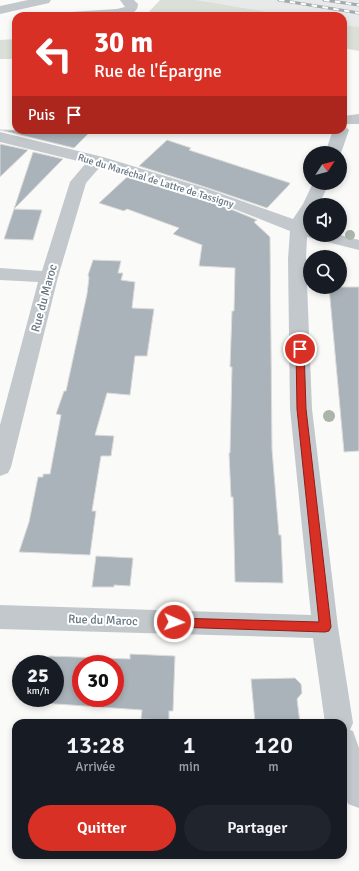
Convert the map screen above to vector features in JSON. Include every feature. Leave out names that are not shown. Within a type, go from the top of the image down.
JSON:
[{"type":"street","points":[[0,10],[45,0]]},
{"type":"street","points":[[121,12],[131,9],[132,4],[126,0]]},
{"type":"street","points":[[0,20],[12,19]]},
{"type":"street","points":[[336,146],[341,134]]},
{"type":"street","name":"Rue du Maréchal de Lattre de Tassigny","points":[[0,137],[97,160],[269,216],[303,230]]},
{"type":"street","name":"Rue du Maroc","points":[[0,467],[49,277],[78,182],[97,160]]},
{"type":"street","points":[[305,242],[297,259],[301,409],[325,627],[337,719]]},
{"type":"street","name":"Rue du Maréchal de Lattre de Tassigny","points":[[347,242],[359,245]]},
{"type":"street","points":[[0,274],[49,277]]},
{"type":"street","name":"Rue du Maroc","points":[[0,617],[325,627]]},
{"type":"street","points":[[347,758],[351,775],[359,793]]},
{"type":"shaded area","points":[[160,0],[197,0],[268,12],[149,12]]},
{"type":"shaded area","points":[[197,0],[359,0],[359,27],[347,26],[347,12],[268,12]]},
{"type":"shaded area","points":[[347,26],[359,27],[359,51],[347,49]]},
{"type":"shaded area","points":[[12,39],[12,59],[0,59],[0,40]]},
{"type":"building","points":[[0,130],[12,130],[12,133]]},
{"type":"building","points":[[16,134],[88,134],[74,148]]},
{"type":"building","points":[[167,140],[191,148],[189,150],[290,183],[267,208],[139,166]]},
{"type":"building","points":[[0,144],[28,150],[0,177]]},
{"type":"building","points":[[33,152],[63,159],[14,209]]},
{"type":"building","points":[[127,177],[228,208],[257,220],[254,222],[270,237],[272,449],[279,535],[281,535],[283,583],[235,582],[233,497],[231,497],[229,453],[232,367],[230,367],[235,268],[199,266],[202,245],[173,234],[179,228],[127,209],[124,211],[99,203]]},
{"type":"building","points":[[14,209],[42,210],[33,240],[4,239]]},
{"type":"building","points":[[93,260],[121,261],[118,273],[123,273],[121,280],[135,282],[132,308],[154,309],[147,356],[135,356],[130,395],[107,393],[95,435],[114,436],[111,456],[101,456],[92,511],[96,511],[90,555],[19,552],[29,522],[38,477],[43,477],[43,474],[50,474],[61,415],[56,414],[64,391],[66,391],[87,294],[88,275]]},
{"type":"building","points":[[347,287],[359,287],[359,451],[344,452],[330,294],[347,294]]},
{"type":"building","points":[[96,556],[133,558],[130,586],[114,585],[114,587],[92,587]]},
{"type":"building","points":[[130,654],[175,656],[173,711],[169,711],[169,719],[141,719],[142,710],[99,707],[124,707],[124,659],[130,659]]},
{"type":"building","points":[[64,657],[72,657],[72,705],[64,705]]},
{"type":"building","points":[[295,678],[301,684],[302,693],[297,699],[300,719],[255,719],[251,679]]},
{"type":"railway","points":[[279,0],[359,13]]},
{"type":"railway","points":[[324,0],[359,5]]},
{"type":"route","points":[[174,622],[325,627],[301,409],[300,349]]}]
